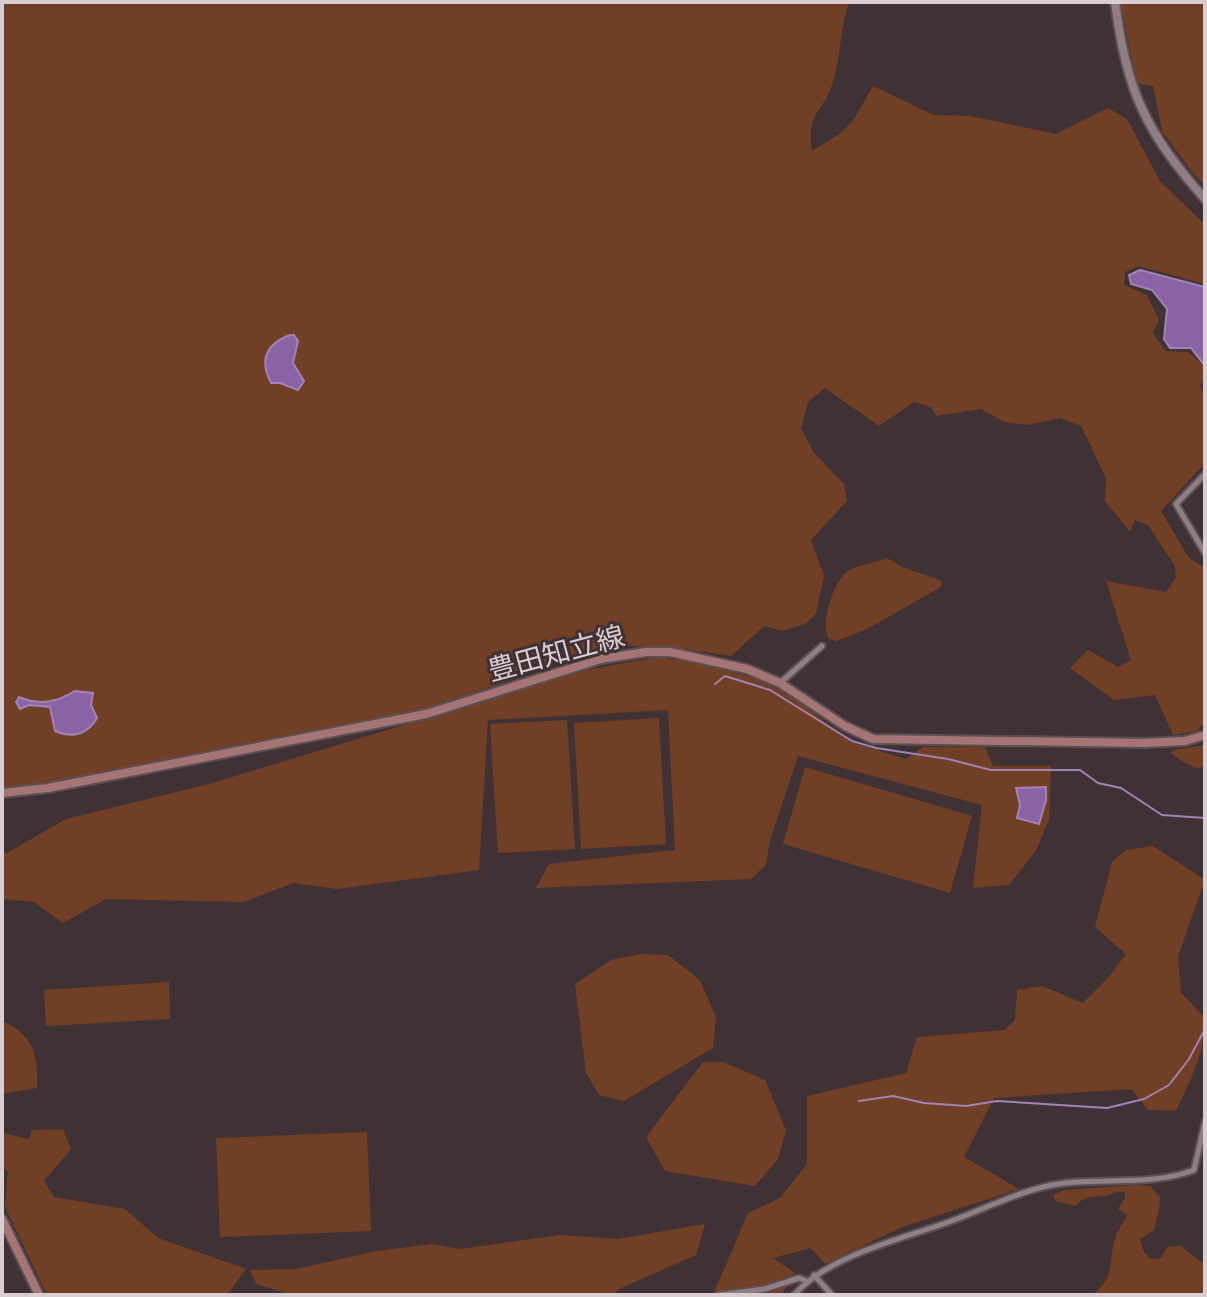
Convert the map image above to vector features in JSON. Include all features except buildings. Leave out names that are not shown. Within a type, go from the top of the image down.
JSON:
[{"type":"main road","name":"豊田知立線","points":[[2,793],[48,788],[411,717],[601,659],[627,654],[670,652],[747,669],[780,683],[845,726],[873,739],[1144,743],[1185,741],[1205,735]]},
{"type":"main road","points":[[2,1219],[39,1295]]},
{"type":"street","points":[[1115,2],[1128,79],[1145,119],[1174,164],[1205,199]]},
{"type":"street","points":[[1205,474],[1176,504],[1205,553]]},
{"type":"street","points":[[780,683],[822,646]]},
{"type":"street","points":[[794,1295],[814,1275],[904,1236],[1043,1187],[1166,1178],[1194,1170],[1205,1122]]},
{"type":"street","points":[[814,1275],[832,1295]]},
{"type":"street","points":[[719,1295],[754,1291],[799,1278],[806,1281]]},
{"type":"shaded area","points":[[2,2],[849,2],[833,82],[811,128],[812,151],[841,133],[854,119],[873,86],[934,115],[971,116],[1056,134],[1108,108],[1127,119],[1160,181],[1205,225],[1205,284],[1138,266],[1125,272],[1124,285],[1147,295],[1159,320],[1153,333],[1165,351],[1188,352],[1202,364],[1205,376],[1200,386],[1205,398],[1205,463],[1161,511],[1189,558],[1205,568],[1205,722],[1197,731],[1173,735],[1155,695],[1114,700],[1070,668],[1088,650],[1118,667],[1131,660],[1106,581],[1166,592],[1176,578],[1175,566],[1148,525],[1135,520],[1130,532],[1105,501],[1106,478],[1081,426],[1060,418],[1028,425],[1004,422],[981,409],[936,416],[931,407],[914,402],[879,426],[825,388],[808,402],[801,428],[814,453],[844,484],[847,501],[811,540],[824,576],[816,614],[805,624],[782,631],[764,626],[731,656],[663,646],[619,646],[553,665],[430,708],[66,780],[2,788]]},
{"type":"shaded area","points":[[1120,2],[1205,2],[1205,186],[1162,131],[1153,86],[1137,83]]},
{"type":"shaded area","points":[[1140,270],[1205,287],[1205,366],[1191,348],[1170,348],[1164,339],[1167,309],[1152,290],[1131,284],[1129,275]]},
{"type":"shaded area","points":[[290,335],[298,341],[293,363],[304,381],[298,390],[271,383],[267,375],[265,360],[270,348]]},
{"type":"shaded area","points":[[887,558],[902,567],[942,581],[941,587],[867,629],[837,641],[829,639],[826,632],[827,613],[834,591],[844,575],[859,566]]},
{"type":"shaded area","points":[[657,657],[694,662],[759,679],[798,701],[851,742],[906,759],[923,747],[985,747],[993,766],[1051,766],[1049,820],[1035,852],[1009,885],[973,888],[982,805],[798,756],[770,840],[766,865],[751,879],[536,888],[549,864],[675,850],[668,710],[488,720],[479,870],[337,889],[293,883],[244,902],[106,899],[63,923],[34,902],[2,899],[2,852],[7,853],[66,819],[209,784],[582,671]]},
{"type":"shaded area","points":[[75,691],[93,693],[91,705],[97,718],[79,734],[55,731],[50,707],[29,705],[20,709],[16,702],[19,697],[48,702]]},
{"type":"shaded area","points":[[659,718],[666,844],[581,849],[574,723]]},
{"type":"shaded area","points":[[567,720],[575,849],[498,853],[490,724]]},
{"type":"shaded area","points":[[1205,745],[1205,762],[1199,769],[1171,753],[1173,750]]},
{"type":"shaded area","points":[[805,767],[972,816],[950,893],[783,844]]},
{"type":"shaded area","points":[[1046,787],[1046,800],[1039,824],[1017,818],[1020,805],[1016,788]]},
{"type":"shaded area","points":[[1153,846],[1205,880],[1178,956],[1181,993],[1205,1018],[1203,1043],[1176,1111],[1148,1110],[1131,1089],[994,1098],[964,1157],[1019,1189],[902,1227],[825,1264],[811,1248],[773,1258],[795,1273],[781,1295],[713,1295],[748,1213],[780,1198],[807,1164],[807,1096],[906,1073],[917,1037],[1005,1030],[1015,1020],[1017,990],[1042,986],[1083,1003],[1126,954],[1095,927],[1112,862],[1126,850]]},
{"type":"shaded area","points":[[641,954],[668,955],[700,980],[716,1017],[713,1048],[624,1101],[599,1095],[586,1073],[575,984],[611,960]]},
{"type":"shaded area","points":[[169,982],[170,1019],[46,1026],[44,990]]},
{"type":"shaded area","points":[[2,1021],[21,1033],[32,1047],[37,1088],[2,1094]]},
{"type":"shaded area","points":[[703,1062],[723,1062],[765,1080],[786,1130],[778,1159],[755,1186],[665,1171],[646,1137]]},
{"type":"shaded area","points":[[63,1129],[71,1149],[44,1181],[54,1197],[125,1209],[158,1238],[246,1269],[227,1295],[47,1295],[5,1207],[8,1172],[2,1164],[2,1133],[29,1139],[32,1130]]},
{"type":"shaded area","points":[[367,1132],[371,1231],[220,1237],[216,1138]]},
{"type":"shaded area","points":[[1150,1186],[1160,1197],[1154,1230],[1140,1239],[1143,1250],[1150,1259],[1161,1258],[1167,1247],[1181,1246],[1205,1265],[1205,1295],[1092,1295],[1108,1275],[1115,1238],[1127,1215],[1118,1209],[1125,1192],[1086,1198],[1076,1206],[1055,1201],[1053,1195],[1064,1190]]},
{"type":"shaded area","points":[[705,1224],[696,1255],[619,1289],[613,1295],[292,1295],[256,1284],[250,1270],[296,1269],[377,1251],[432,1244],[460,1249],[560,1235],[617,1239]]},
{"type":"waterway","points":[[715,684],[725,676],[770,690],[852,741],[876,748],[948,759],[991,770],[1080,770],[1098,783],[1121,788],[1162,815],[1205,818]]},
{"type":"waterway","points":[[859,1101],[893,1096],[924,1103],[966,1106],[997,1101],[1107,1108],[1144,1099],[1169,1085],[1189,1059],[1205,1029]]}]
